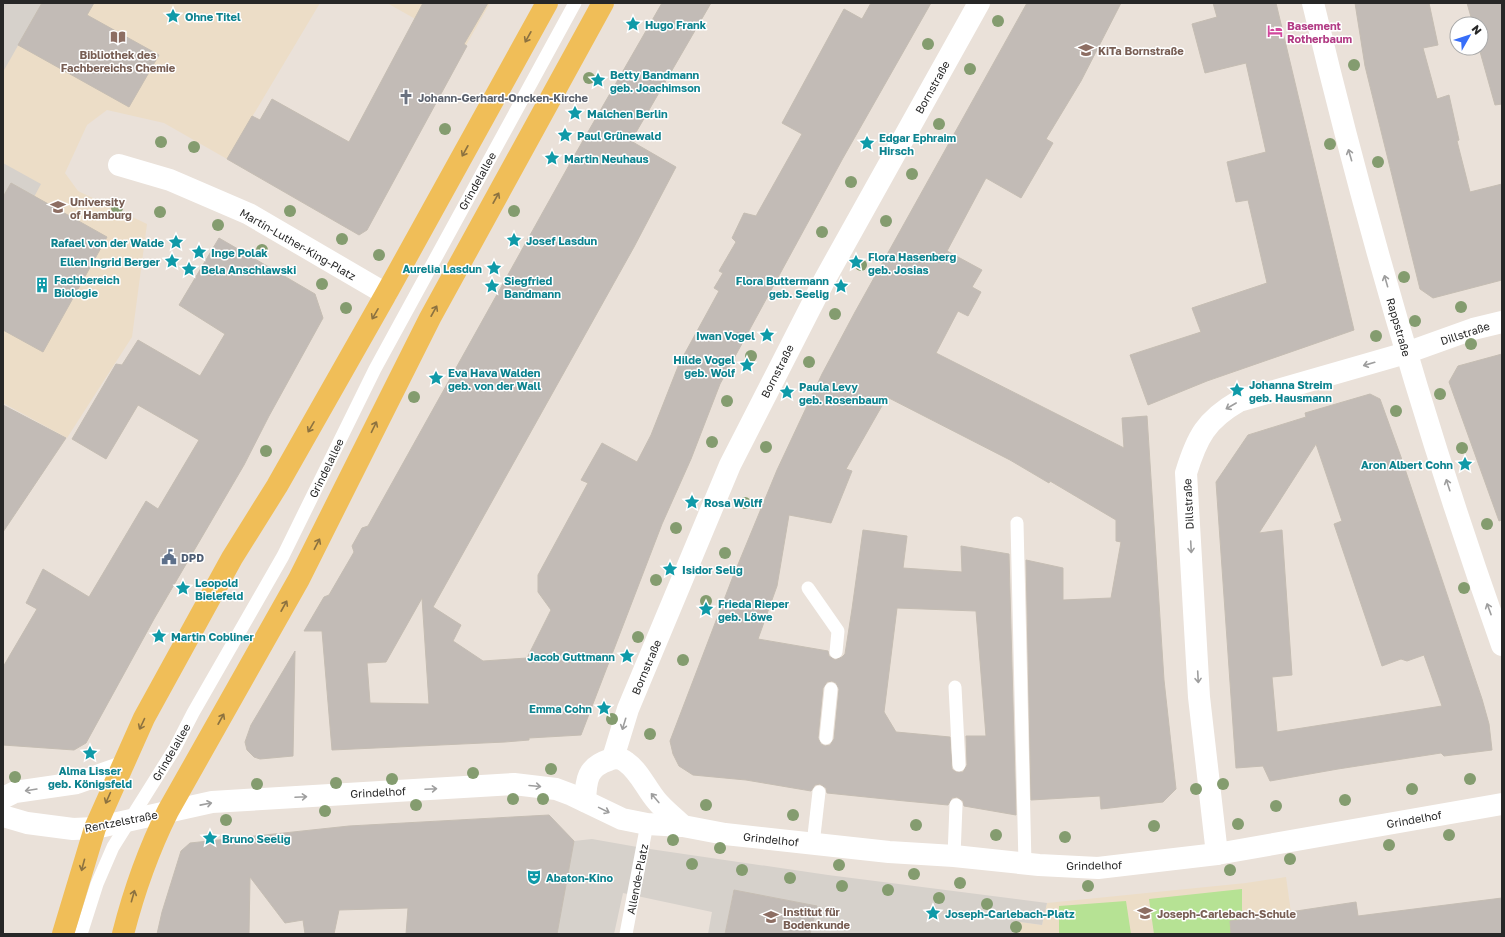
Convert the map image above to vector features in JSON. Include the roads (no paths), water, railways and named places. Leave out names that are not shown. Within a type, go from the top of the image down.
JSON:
[{"type":"main road","points":[[63,934],[95,828],[144,718],[232,558],[277,486],[386,294],[547,3]]},
{"type":"main road","points":[[123,934],[136,885],[152,842],[299,579],[430,318],[603,3]]},
{"type":"street","name":"Bornstraße","points":[[613,758],[628,709],[730,465],[825,279],[979,3]]},
{"type":"street","name":"Rappstraße","points":[[1313,3],[1346,139],[1406,353],[1476,572],[1502,645]]},
{"type":"street","name":"Martin-Luther-King-Platz","points":[[119,165],[170,180],[249,214],[386,294]]},
{"type":"street","name":"Dillstraße","points":[[1217,854],[1200,697],[1186,472],[1194,447],[1204,430],[1222,411],[1240,401],[1406,353],[1473,329],[1502,322]]},
{"type":"street","points":[[585,801],[586,785],[592,770],[598,763],[613,758],[621,759],[627,762],[657,801],[683,826]]},
{"type":"street","points":[[3,798],[15,792],[77,783],[122,767]]},
{"type":"street","name":"Grindelhof","points":[[168,811],[212,802],[514,784],[556,789],[622,819],[648,824],[683,826],[725,834],[889,852],[954,856],[1025,864],[1098,868],[1217,854],[1502,804]]},
{"type":"street","name":"Rentzelstraße","points":[[3,816],[27,823],[73,829],[95,828],[168,811]]},
{"type":"lane","name":"Grindelallee","points":[[81,934],[97,884],[113,847],[175,748],[283,556],[375,369],[575,3]]},
{"type":"lane","points":[[1017,523],[1025,864]]},
{"type":"lane","points":[[808,588],[838,631],[836,652]]},
{"type":"lane","points":[[955,686],[959,765]]},
{"type":"lane","points":[[826,738],[831,689]]},
{"type":"lane","points":[[813,844],[819,792]]},
{"type":"lane","points":[[954,856],[956,805]]},
{"type":"lane","name":"Allende-Platz","points":[[626,934],[648,824]]},
{"type":"place","name":"Ohne Titel","points":[[173,16]]},
{"type":"place","name":"Hugo Frank","points":[[633,24]]},
{"type":"place","name":"Basement Rotherbaum","points":[[1275,31]]},
{"type":"place","name":"Bibliothek des Fachbereichs Chemie","points":[[118,37]]},
{"type":"place","name":"KiTa Bornstraße","points":[[1086,50]]},
{"type":"place","name":"Betty Bandmann geb. Joachimson","points":[[598,80]]},
{"type":"place","name":"Johann-Gerhard-Oncken-Kirche","points":[[406,97]]},
{"type":"place","name":"Malchen Berlin","points":[[575,113]]},
{"type":"place","name":"Paul Grünewald","points":[[565,135]]},
{"type":"place","name":"Edgar Ephraim Hirsch","points":[[867,143]]},
{"type":"place","name":"Martin Neuhaus","points":[[552,158]]},
{"type":"place","name":"University of Hamburg","points":[[58,207]]},
{"type":"place","name":"Josef Lasdun","points":[[514,240]]},
{"type":"place","name":"Rafael von der Walde","points":[[176,242]]},
{"type":"place","name":"Inge Polak","points":[[199,252]]},
{"type":"place","name":"Ellen Ingrid Berger","points":[[172,261]]},
{"type":"place","name":"Flora Hasenberg geb. Josias","points":[[856,262]]},
{"type":"place","name":"Aurelia Lasdun","points":[[494,268]]},
{"type":"place","name":"Bela Anschlawski","points":[[189,269]]},
{"type":"place","name":"Fachbereich Biologie","points":[[42,285]]},
{"type":"place","name":"Siegfried Bandmann","points":[[492,286]]},
{"type":"place","name":"Flora Buttermann geb. Seelig","points":[[841,286]]},
{"type":"place","name":"Iwan Vogel","points":[[767,335]]},
{"type":"place","name":"Hilde Vogel geb. Wolf","points":[[747,365]]},
{"type":"place","name":"Eva Hava Walden geb. von der Wall","points":[[436,378]]},
{"type":"place","name":"Johanna Streim geb. Hausmann","points":[[1237,390]]},
{"type":"place","name":"Paula Levy geb. Rosenbaum","points":[[787,392]]},
{"type":"place","name":"Aron Albert Cohn","points":[[1465,464]]},
{"type":"place","name":"Rosa Wolff","points":[[692,502]]},
{"type":"place","name":"DPD","points":[[169,557]]},
{"type":"place","name":"Isidor Selig","points":[[670,569]]},
{"type":"place","name":"Leopold Bielefeld","points":[[183,588]]},
{"type":"place","name":"Frieda Rieper geb. Löwe","points":[[706,609]]},
{"type":"place","name":"Martin Cobliner","points":[[159,636]]},
{"type":"place","name":"Jacob Guttmann","points":[[627,656]]},
{"type":"place","name":"Emma Cohn","points":[[604,708]]},
{"type":"place","name":"Alma Lisser geb. Königsfeld","points":[[90,753]]},
{"type":"place","name":"Bruno Seelig","points":[[210,838]]},
{"type":"place","name":"Abaton-Kino","points":[[534,877]]},
{"type":"place","name":"Joseph-Carlebach-Platz","points":[[933,913]]},
{"type":"place","name":"Joseph-Carlebach-Schule","points":[[1145,913]]},
{"type":"place","name":"Institut für Bodenkunde","points":[[771,917]]}]
